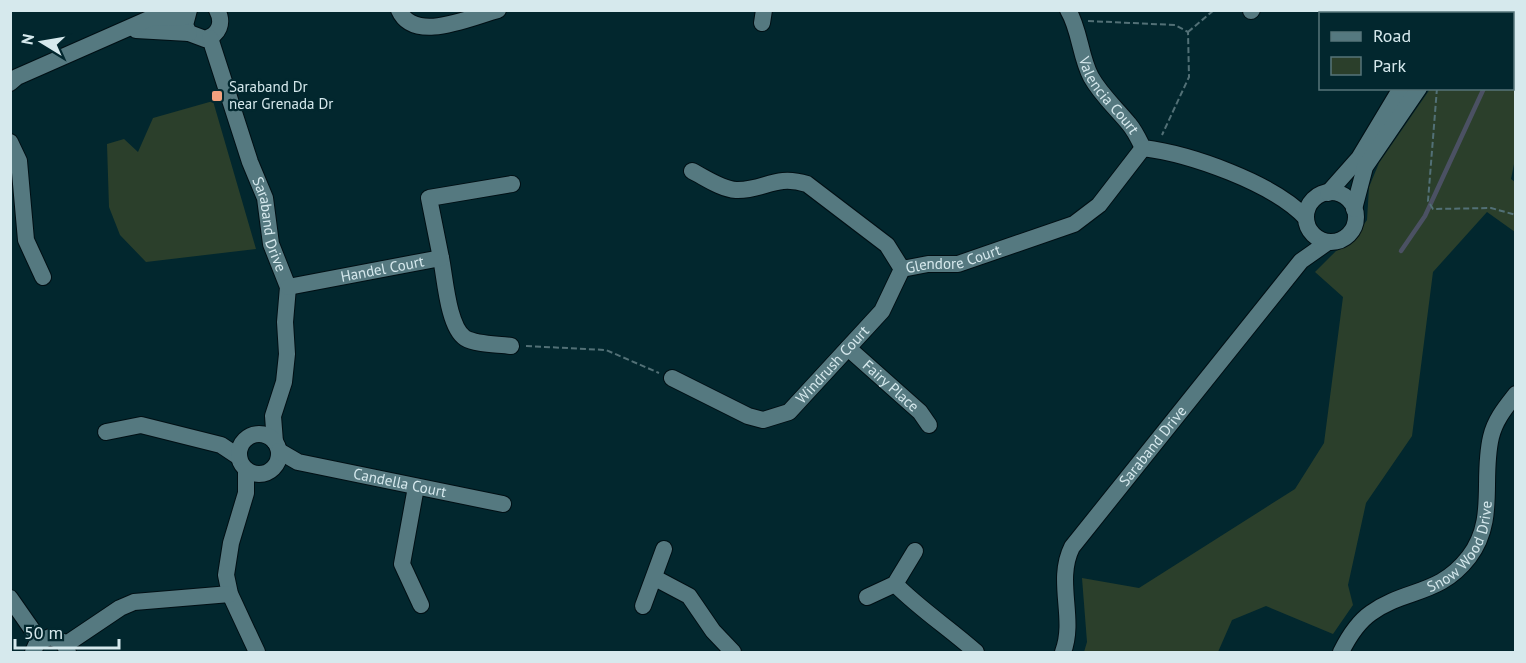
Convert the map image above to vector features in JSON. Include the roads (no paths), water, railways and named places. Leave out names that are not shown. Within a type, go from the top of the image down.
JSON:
[{"type":"street","points":[[10,83],[17,77],[126,31],[151,29],[188,20],[199,39],[210,38],[220,28],[221,21],[217,10]]},
{"type":"street","points":[[399,10],[409,25],[425,29],[498,10]]},
{"type":"street","name":"Valencia Court","points":[[1071,15],[1081,55],[1090,75],[1101,93],[1149,149]]},
{"type":"street","name":"Saraband Drive","points":[[210,38],[250,162],[265,198],[271,244],[288,287],[285,322],[287,354],[284,382],[246,493],[227,559],[226,575],[230,594],[257,652]]},
{"type":"street","points":[[1307,224],[1310,204],[1325,194],[1359,158],[1400,90]]},
{"type":"street","points":[[1149,149],[1174,152],[1275,192],[1296,206],[1314,236],[1328,242],[1336,242],[1350,233],[1354,226],[1354,209],[1365,167],[1418,90]]},
{"type":"street","points":[[10,142],[19,161],[26,240],[43,277]]},
{"type":"street","name":"Glendore Court","points":[[692,171],[734,190],[747,190],[777,180],[792,179],[807,184],[887,245],[902,269],[928,264],[958,264],[1074,224],[1099,205],[1149,149]]},
{"type":"street","name":"Handel Court","points":[[288,287],[441,258],[429,198],[512,184]]},
{"type":"street","points":[[1275,192],[1344,196],[1354,209]]},
{"type":"street","name":"Saraband Drive","points":[[1301,261],[1307,224]]},
{"type":"street","name":"Saraband Drive","points":[[1063,652],[1068,624],[1063,574],[1065,560],[1072,548],[1301,261],[1328,242]]},
{"type":"street","points":[[441,258],[457,328],[465,338],[477,342],[511,346]]},
{"type":"street","name":"Windrush Court","points":[[672,378],[748,416],[763,420],[789,412],[882,311],[902,269]]},
{"type":"street","name":"Fairy Place","points":[[848,348],[920,412],[929,425]]},
{"type":"street","name":"Snow Wood Drive","points":[[1341,652],[1355,629],[1370,613],[1386,604],[1441,583],[1455,573],[1470,556],[1481,537],[1486,517],[1491,438],[1496,421],[1515,394]]},
{"type":"street","points":[[106,432],[141,425],[259,455]]},
{"type":"street","name":"Candella Court","points":[[259,455],[502,504]]},
{"type":"street","points":[[416,487],[402,564],[421,605]]},
{"type":"street","points":[[643,606],[664,549]]},
{"type":"street","points":[[867,597],[895,584],[915,551]]},
{"type":"street","points":[[655,578],[690,596],[713,631],[733,652]]},
{"type":"street","points":[[895,584],[922,610],[948,626],[976,652]]},
{"type":"street","points":[[10,598],[36,646],[53,637],[67,649],[120,608],[134,602],[230,594]]},
{"type":"waterway","points":[[1401,251],[1425,216],[1483,90]]},
{"type":"place","name":"Saraband Dr near Grenada Dr","points":[[217,96]]}]
